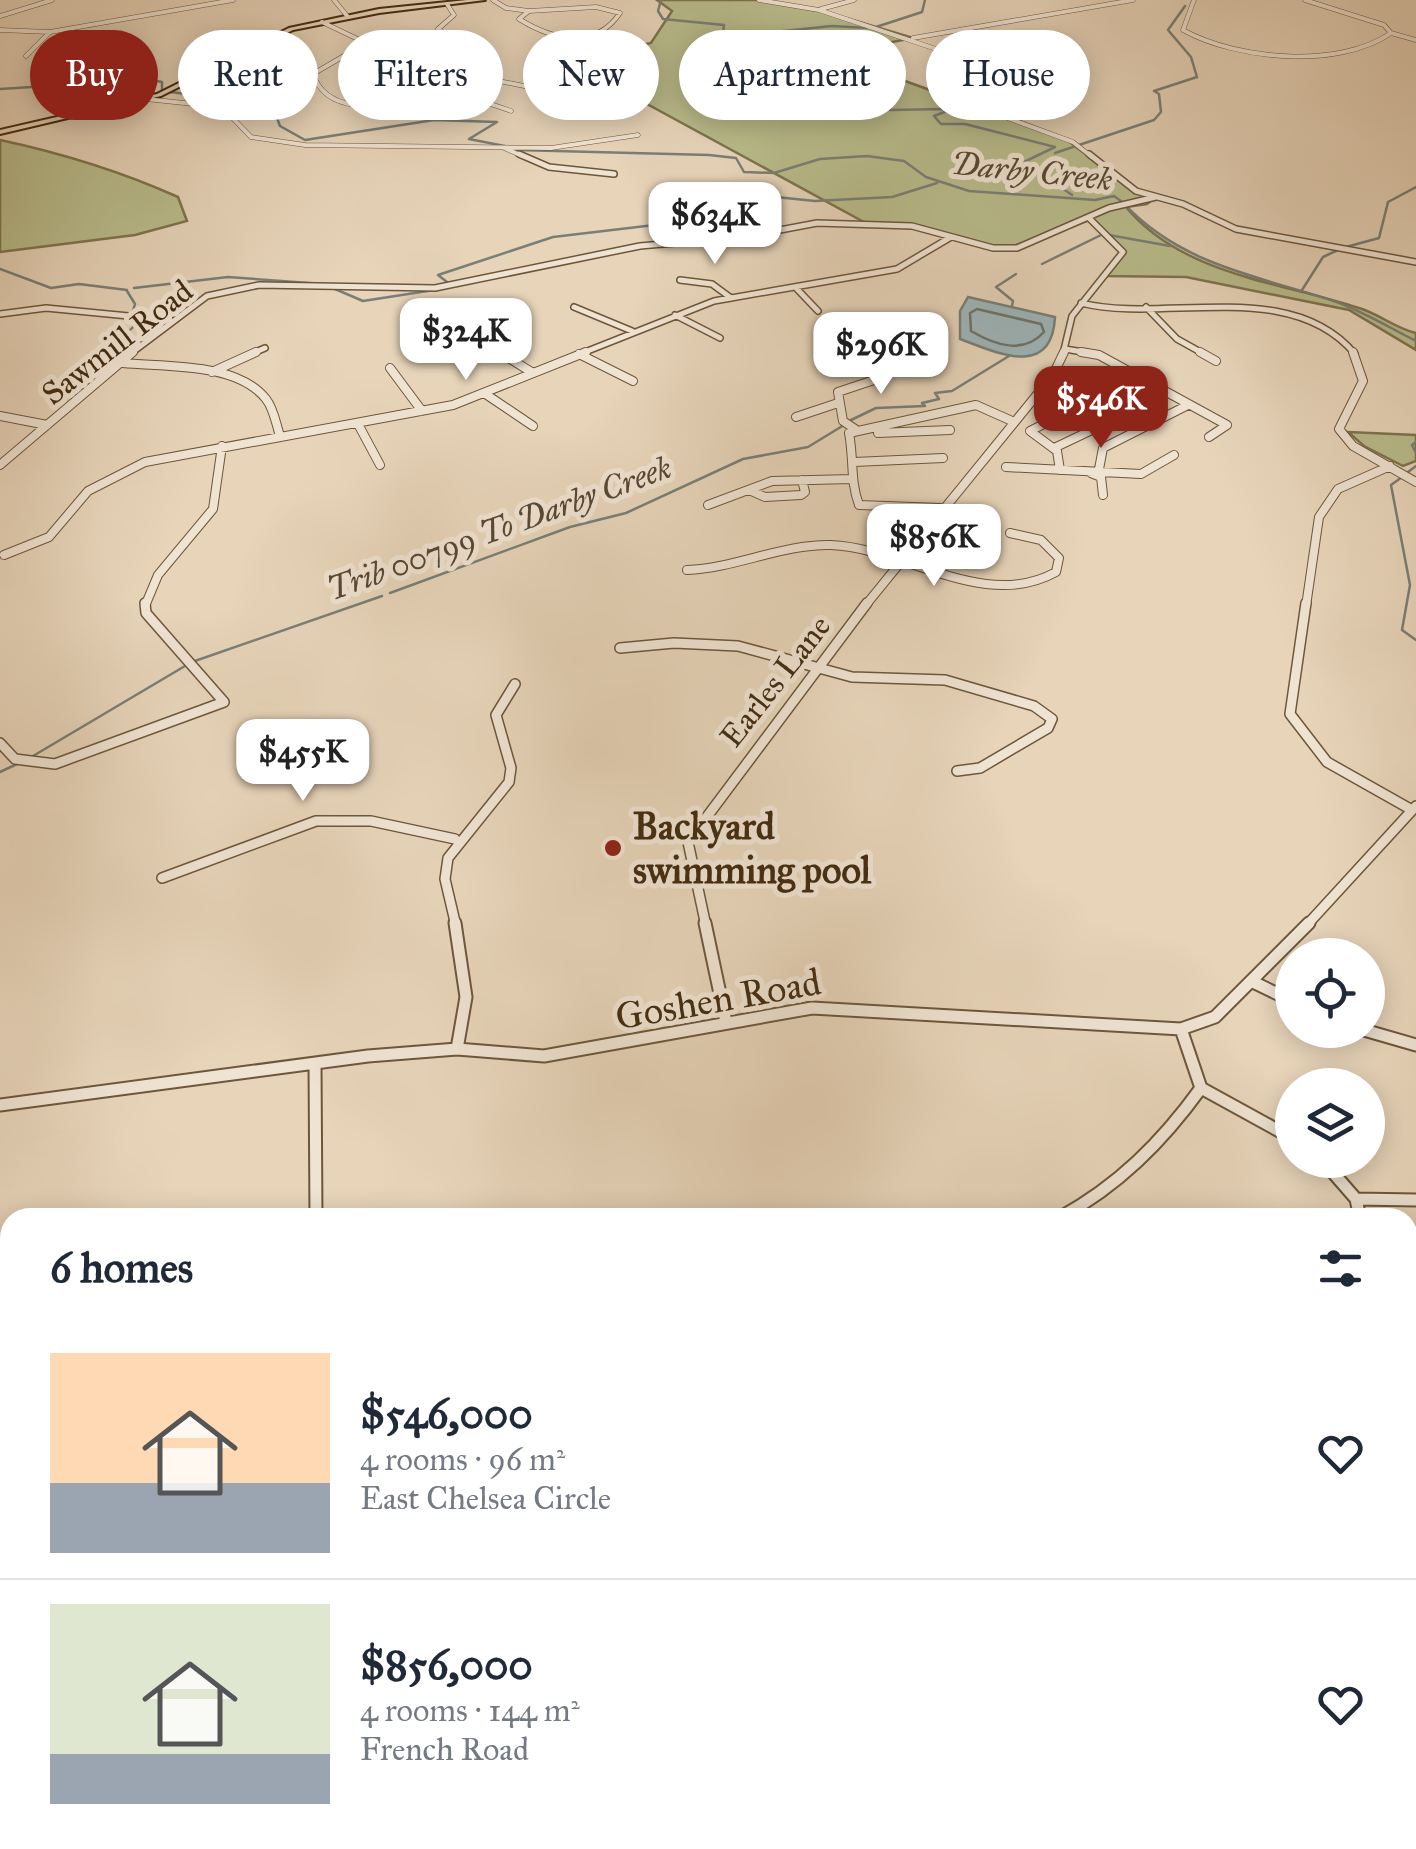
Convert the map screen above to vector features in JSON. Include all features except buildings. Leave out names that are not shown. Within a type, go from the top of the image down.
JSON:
[{"type":"main road","points":[[158,95],[291,29],[348,17],[482,0]]},
{"type":"main road","points":[[0,132],[53,120]]},
{"type":"street","points":[[0,16],[52,0]]},
{"type":"street","points":[[61,30],[233,0]]},
{"type":"street","points":[[334,0],[348,17]]},
{"type":"street","points":[[493,0],[508,8],[599,7],[620,14],[602,34],[574,38],[520,20],[530,10]]},
{"type":"street","points":[[760,0],[819,10],[913,38],[954,62],[986,110],[1073,142],[1130,188],[1243,231],[1416,262]]},
{"type":"street","points":[[819,10],[854,0]]},
{"type":"street","points":[[913,38],[1132,0]]},
{"type":"street","points":[[1194,0],[1183,30],[1192,39],[1215,46],[1321,54],[1373,44],[1391,33]]},
{"type":"street","points":[[1306,0],[1384,25],[1391,33],[1416,40]]},
{"type":"street","points":[[447,4],[454,14],[438,29],[475,53],[474,76],[523,86]]},
{"type":"street","points":[[322,22],[366,43],[313,74],[312,81],[328,97],[371,106],[463,98],[511,111]]},
{"type":"street","points":[[0,30],[30,31]]},
{"type":"street","points":[[26,56],[30,49]]},
{"type":"street","points":[[158,100],[222,107],[243,131],[263,141],[419,148],[554,148],[638,135]]},
{"type":"street","points":[[506,147],[549,167],[614,174]]},
{"type":"street","name":"Sawmill Road","points":[[0,465],[170,320],[207,296],[250,286],[435,288],[640,246],[743,236],[818,222],[912,226],[993,248],[1017,248],[1090,220],[1109,208],[1156,197]]},
{"type":"street","name":"Earles Lane","points":[[726,1022],[688,842],[716,798],[940,508],[1053,375],[1065,349],[1072,316],[1123,252],[1090,220]]},
{"type":"street","points":[[4,555],[49,537],[81,498],[117,473],[156,459],[358,424],[487,395],[675,315],[731,298],[897,269],[950,237]]},
{"type":"street","points":[[680,280],[712,284],[731,298]]},
{"type":"street","points":[[797,289],[818,310]]},
{"type":"street","points":[[1081,302],[1109,309],[1237,306],[1302,322],[1345,342],[1362,362],[1363,385],[1340,430],[1354,446],[1416,482]]},
{"type":"street","points":[[574,307],[632,331]]},
{"type":"street","points":[[1146,307],[1176,339],[1216,361]]},
{"type":"street","points":[[0,314],[46,308],[170,320]]},
{"type":"street","points":[[675,315],[720,338]]},
{"type":"street","points":[[474,336],[533,373]]},
{"type":"street","points":[[211,373],[264,348]]},
{"type":"street","points":[[1065,349],[1098,355],[1227,425],[1209,436]]},
{"type":"street","points":[[579,354],[633,380]]},
{"type":"street","points":[[123,363],[211,373],[241,381],[264,396],[280,436]]},
{"type":"street","points":[[892,364],[880,378],[840,390],[838,403],[843,421],[854,429],[976,405],[1012,421]]},
{"type":"street","points":[[390,368],[422,411]]},
{"type":"street","points":[[487,395],[533,426]]},
{"type":"street","points":[[796,417],[838,403]]},
{"type":"street","points":[[1099,469],[1103,448],[1188,404]]},
{"type":"street","points":[[1060,470],[1054,448],[1029,434],[1081,405]]},
{"type":"street","points":[[1025,408],[1052,419]]},
{"type":"street","points":[[0,416],[48,426]]},
{"type":"street","points":[[910,418],[914,432]]},
{"type":"street","points":[[1054,448],[1112,420]]},
{"type":"street","points":[[358,424],[380,465]]},
{"type":"street","points":[[854,429],[848,440],[854,462],[852,479],[861,506],[908,501],[940,508]]},
{"type":"street","points":[[878,433],[950,430]]},
{"type":"street","points":[[0,744],[14,759],[56,764],[224,702],[146,613],[143,602],[151,581],[193,540],[215,504],[222,446]]},
{"type":"street","points":[[1006,467],[1141,474],[1174,455]]},
{"type":"street","points":[[854,462],[943,458]]},
{"type":"street","points":[[1275,1129],[1201,1088],[1181,1030],[1215,1017],[1361,871],[1414,808],[1334,771],[1304,741],[1290,714],[1319,517],[1338,489],[1390,466]]},
{"type":"street","points":[[1078,471],[1101,477],[1103,495]]},
{"type":"street","points":[[708,505],[772,481],[852,479]]},
{"type":"street","points":[[750,490],[762,496],[801,495],[805,492],[802,480]]},
{"type":"street","points":[[686,570],[728,568],[793,546],[812,544],[856,548],[1003,586],[1042,582],[1056,572],[1059,558],[1048,545],[1010,533]]},
{"type":"street","points":[[620,648],[674,642],[724,644],[862,678],[945,680],[1034,706],[1052,718],[1048,728],[980,768],[957,771]]},
{"type":"street","points":[[457,1049],[469,992],[445,874],[455,839],[497,804],[510,780],[509,762],[493,730],[493,716],[515,684]]},
{"type":"street","points":[[162,878],[316,821],[371,821],[455,839]]},
{"type":"street","points":[[1251,981],[1275,993]]},
{"type":"street","name":"Goshen Road","points":[[0,1106],[457,1049],[544,1056],[726,1022],[837,1007],[1181,1030]]},
{"type":"street","points":[[1385,1036],[1416,1045]]},
{"type":"street","points":[[315,1064],[316,1208]]},
{"type":"street","points":[[1075,1208],[1127,1176],[1166,1136],[1201,1088]]},
{"type":"street","points":[[1338,1178],[1356,1199],[1358,1208]]},
{"type":"street","points":[[1356,1199],[1416,1200]]},
{"type":"green space","points":[[657,0],[759,0],[819,10],[886,30],[679,30],[679,120],[906,120],[906,81],[926,89],[926,120],[1012,120],[1067,140],[1130,188],[1156,197],[1147,204],[1126,207],[1175,248],[1234,273],[1366,311],[1416,333],[1416,350],[1349,310],[1186,277],[1104,276],[1122,255],[1090,220],[1004,249],[912,226],[864,222],[659,110],[659,31],[672,11]]},
{"type":"green space","points":[[0,140],[91,164],[178,197],[187,221],[135,235],[0,252]]},
{"type":"green space","points":[[1348,432],[1416,435],[1416,461],[1403,466],[1364,446]]},
{"type":"water","points":[[968,297],[1055,317],[1052,336],[1044,349],[1020,356],[960,339],[960,311]]},
{"type":"waterway","points":[[661,0],[658,11],[663,19],[724,25],[723,32],[740,45],[772,57],[773,61],[761,62],[763,66],[890,110],[944,109],[947,111],[934,116],[941,124],[965,124],[1055,147],[1024,162],[1072,195]]},
{"type":"waterway","points":[[876,27],[922,12],[925,0]]},
{"type":"waterway","points":[[1055,153],[1154,120],[1161,112],[1159,94],[1154,91],[1197,77],[1191,57],[1168,30],[1185,6]]},
{"type":"waterway","points":[[793,30],[868,28]]},
{"type":"waterway","name":"Darby Creek","points":[[0,89],[48,86],[99,70],[162,82],[162,91],[236,100],[233,109],[238,113],[277,118],[280,126],[305,140],[434,120],[497,122],[469,139],[510,147]]},
{"type":"waterway","name":"Darby Creek","points":[[517,150],[709,155],[736,158],[744,172],[774,173],[820,159],[867,156],[904,161],[926,177],[969,191],[1095,200],[1114,196],[1121,201]]},
{"type":"waterway","points":[[447,282],[438,275],[553,237],[705,219],[766,196],[815,201],[892,197],[937,183]]},
{"type":"waterway","points":[[1346,247],[1379,238],[1388,202],[1416,187]]},
{"type":"waterway","name":"Darby Creek","points":[[1127,207],[1149,227],[1197,256],[1342,304],[1416,341]]},
{"type":"waterway","name":"Trib 00799 To Darby Creek","points":[[1042,264],[1101,235]]},
{"type":"waterway","name":"Trib 00799 To Darby Creek","points":[[1109,235],[1170,246]]},
{"type":"waterway","points":[[1302,290],[1323,257],[1338,250]]},
{"type":"waterway","points":[[0,269],[51,288],[79,284],[127,290]]},
{"type":"waterway","name":"Trib 00799 To Darby Creek","points":[[1012,306],[1013,301],[996,287],[1016,274]]},
{"type":"waterway","points":[[134,288],[228,277],[323,284]]},
{"type":"waterway","points":[[335,289],[363,301],[434,290]]},
{"type":"waterway","points":[[127,291],[135,304],[132,314]]},
{"type":"waterway","points":[[59,387],[109,352],[133,327]]},
{"type":"waterway","name":"Trib 00799 To Darby Creek","points":[[851,420],[876,408],[925,406],[922,403],[939,399],[935,393],[952,391],[1009,356]]},
{"type":"waterway","name":"Trib 00799 To Darby Creek","points":[[390,593],[570,527],[626,513],[743,459],[808,447],[844,425]]},
{"type":"waterway","points":[[1416,442],[1412,445],[1416,453]]},
{"type":"waterway","points":[[1408,472],[1416,466]]},
{"type":"waterway","points":[[1402,477],[1391,485],[1410,585],[1402,630],[1416,640]]},
{"type":"waterway","name":"Trib 00799 To Darby Creek","points":[[192,662],[382,596]]},
{"type":"waterway","name":"Trib 00799 To Darby Creek","points":[[33,756],[185,666]]},
{"type":"waterway","name":"Trib 00799 To Darby Creek","points":[[0,772],[17,764]]},
{"type":"place","name":"Backyard swimming pool","points":[[613,848]]}]
